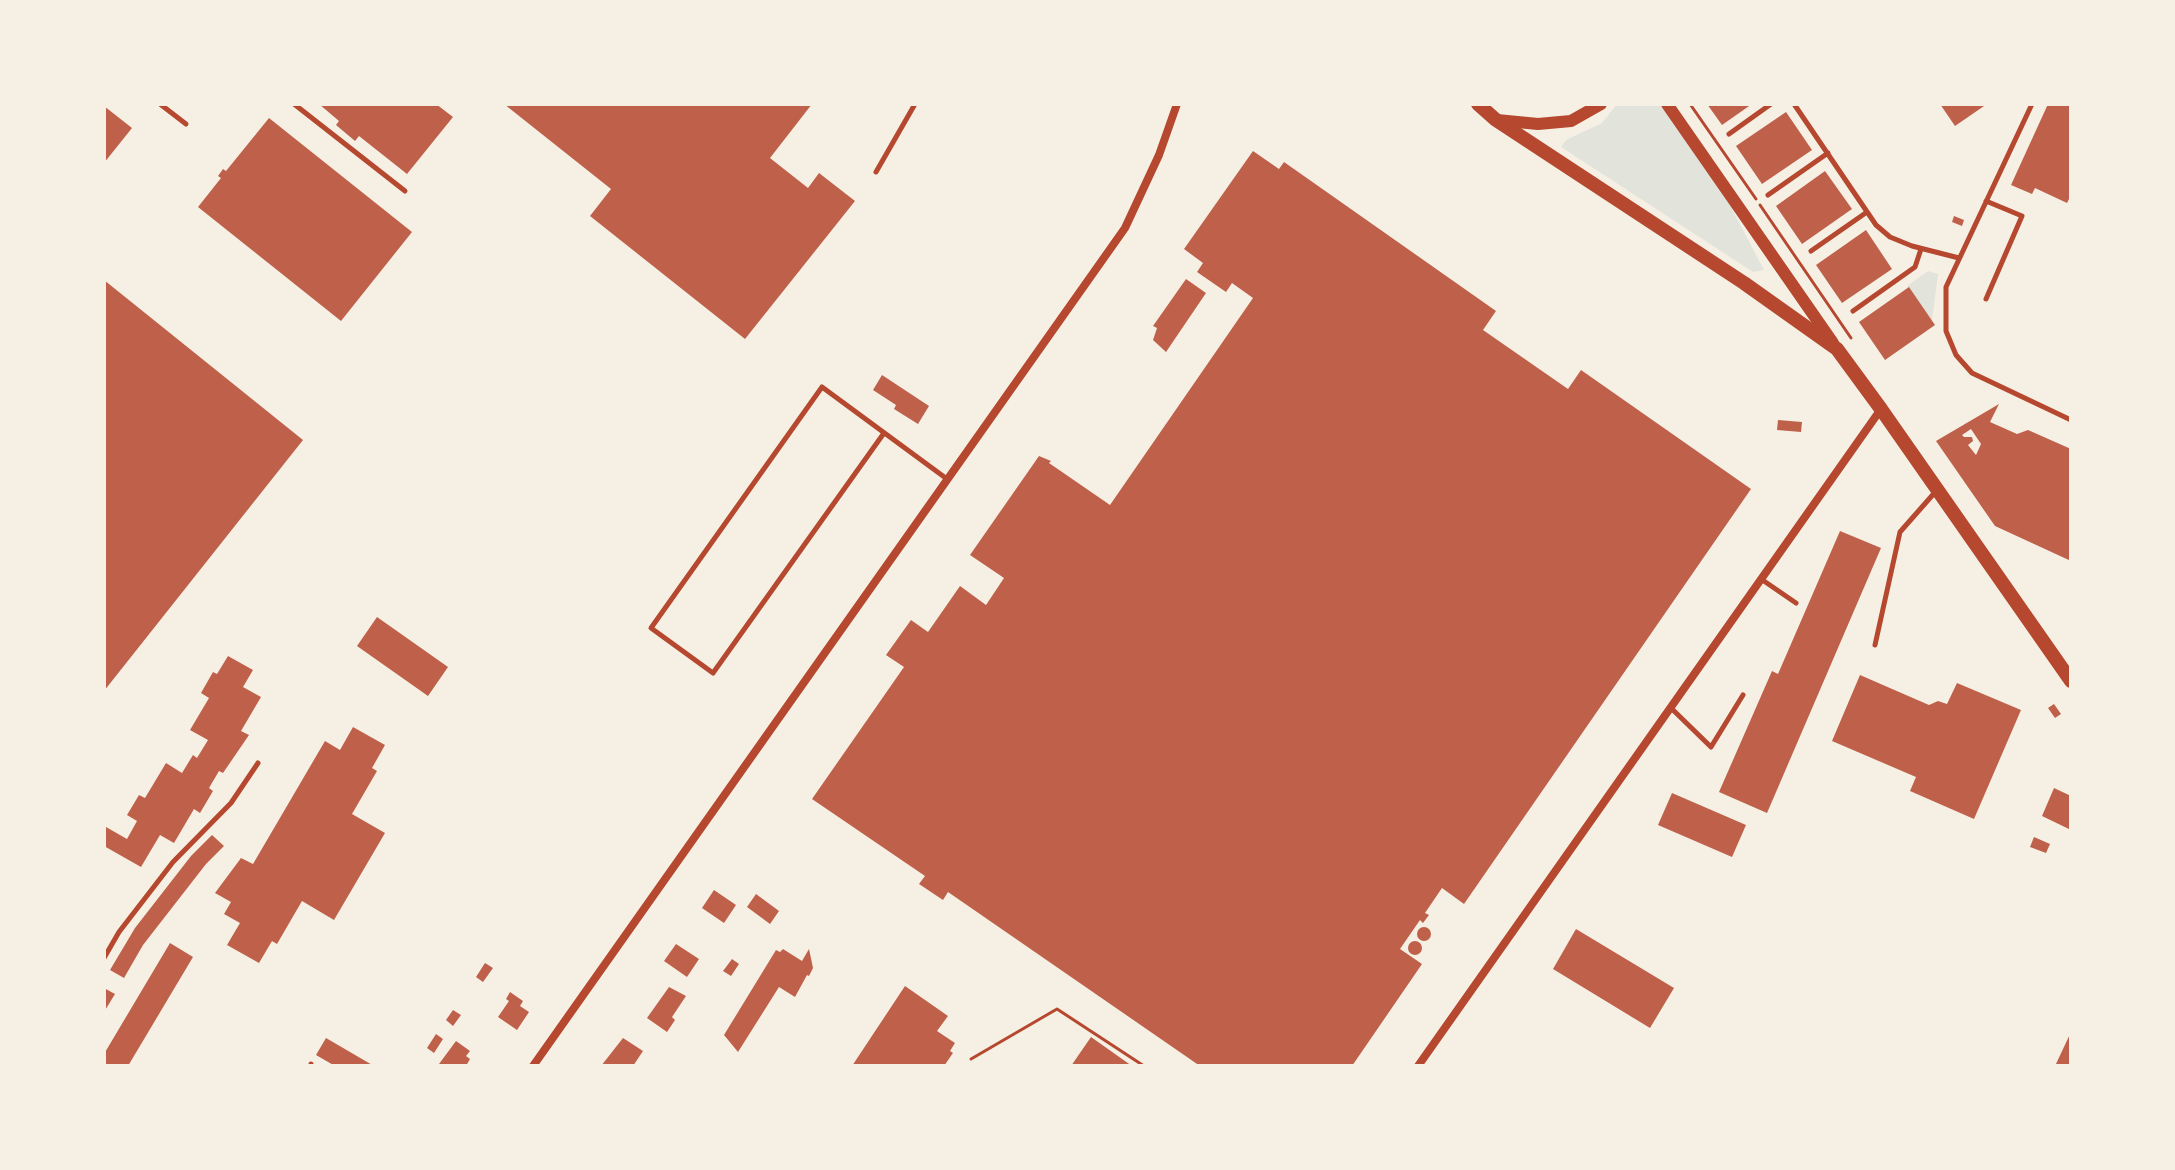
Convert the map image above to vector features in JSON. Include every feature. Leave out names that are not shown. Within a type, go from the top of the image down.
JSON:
[{"type":"main road","points":[[1478,104],[1496,120],[1744,283],[1837,349],[2071,681]]},
{"type":"street","points":[[533,1066],[1125,228],[1159,155],[1177,104]]},
{"type":"street","points":[[1496,120],[1538,124],[1571,121],[1601,104]]},
{"type":"street","points":[[1667,104],[1837,349]]},
{"type":"street","points":[[1418,1066],[1881,409]]},
{"type":"lane","points":[[160,104],[186,124]]},
{"type":"lane","points":[[294,104],[405,191]]},
{"type":"lane","points":[[876,172],[915,104]]},
{"type":"lane","points":[[1729,134],[1771,104]]},
{"type":"lane","points":[[1794,104],[1876,225],[1890,237],[1921,249],[1959,258]]},
{"type":"lane","points":[[2032,104],[1946,287],[1946,331],[1956,355],[1972,373],[2071,420]]},
{"type":"lane","points":[[1768,195],[1828,153]]},
{"type":"lane","points":[[1986,201],[2022,216],[1986,299]]},
{"type":"lane","points":[[1811,251],[1867,212]]},
{"type":"lane","points":[[1853,311],[1915,267],[1921,249]]},
{"type":"lane","points":[[884,433],[713,673],[651,628],[822,387],[948,479]]},
{"type":"lane","points":[[1875,645],[1900,532],[1937,489]]},
{"type":"lane","points":[[1761,579],[1796,603]]},
{"type":"lane","points":[[1671,708],[1694,727],[1711,747],[1743,695]]},
{"type":"lane","points":[[104,958],[119,932],[173,862],[231,803],[258,763]]},
{"type":"path","points":[[971,1059],[1057,1009],[1144,1066]]},
{"type":"shaded area","points":[[1617,104],[1663,104],[1722,190],[1764,270],[1753,272],[1561,147],[1566,140],[1602,123]]},
{"type":"shaded area","points":[[1928,271],[1938,274],[1932,321],[1907,286]]},
{"type":"building","points":[[319,104],[436,104],[453,117],[407,174],[359,136],[355,141],[336,125],[339,121]]},
{"type":"building","points":[[504,104],[812,104],[770,158],[808,188],[819,173],[855,201],[745,339],[590,216],[611,189]]},
{"type":"building","points":[[1707,104],[1752,104],[1722,125]]},
{"type":"building","points":[[1940,104],[1987,104],[1955,126]]},
{"type":"building","points":[[2048,104],[2071,104],[2071,195],[2067,203],[2035,188],[2032,194],[2011,185]]},
{"type":"building","points":[[104,106],[132,128],[104,163]]},
{"type":"building","points":[[1786,112],[1812,150],[1762,184],[1736,146]]},
{"type":"building","points":[[269,118],[412,232],[341,321],[198,207],[221,178],[218,176],[223,169],[226,171]]},
{"type":"building","points":[[1253,151],[1279,169],[1284,162],[1496,311],[1483,330],[1568,389],[1581,370],[1751,489],[1464,904],[1442,888],[1425,913],[1429,915],[1423,923],[1420,920],[1400,949],[1422,964],[1352,1066],[1200,1066],[948,892],[943,900],[919,884],[925,876],[812,799],[904,667],[886,655],[911,620],[928,632],[960,586],[986,605],[1004,578],[970,555],[1039,456],[1051,461],[1049,463],[1110,505],[1253,298],[1232,283],[1226,292],[1197,272],[1203,263],[1184,249]]},
{"type":"building","points":[[1825,171],[1852,209],[1802,244],[1776,206]]},
{"type":"building","points":[[1954,216],[1964,220],[1962,226],[1952,222]]},
{"type":"building","points":[[1866,230],[1892,269],[1842,303],[1816,265]]},
{"type":"building","points":[[1186,279],[1206,293],[1166,352],[1153,340],[1157,328],[1153,326]]},
{"type":"building","points":[[104,280],[303,440],[104,691]]},
{"type":"building","points":[[1909,287],[1935,325],[1885,360],[1859,322]]},
{"type":"building","points":[[882,375],[929,406],[918,424],[894,409],[896,405],[873,390]]},
{"type":"building","points":[[1999,404],[1990,422],[2017,434],[2028,430],[2071,449],[2071,561],[1995,526],[1936,441]],"holes":[[[1971,429],[1981,444],[1976,455],[1968,445],[1973,441],[1972,437],[1962,435]]]},
{"type":"building","points":[[1778,420],[1802,422],[1801,432],[1777,430]]},
{"type":"building","points":[[1840,531],[1881,548],[1767,813],[1719,792],[1772,671],[1778,674]]},
{"type":"building","points":[[377,617],[448,667],[428,696],[357,646]]},
{"type":"building","points":[[228,656],[253,670],[243,687],[261,697],[241,731],[249,735],[223,773],[219,771],[209,788],[213,791],[200,813],[194,809],[174,843],[160,835],[141,867],[104,846],[104,831],[106,827],[127,839],[137,821],[127,815],[139,795],[145,798],[166,763],[182,773],[193,755],[197,758],[208,740],[190,730],[209,698],[201,693],[213,672],[217,674]]},
{"type":"building","points":[[1860,675],[1929,705],[1938,701],[1947,704],[1957,683],[2021,710],[1974,819],[1910,791],[1916,777],[1832,741]]},
{"type":"building","points":[[2054,704],[2061,714],[2055,718],[2048,708]]},
{"type":"building","points":[[353,727],[385,745],[372,768],[377,771],[352,814],[385,833],[334,920],[302,901],[277,944],[272,941],[259,963],[227,945],[240,923],[224,914],[231,902],[215,893],[241,858],[253,864],[325,741],[340,750]]},
{"type":"building","points":[[2054,788],[2071,796],[2071,830],[2042,816]]},
{"type":"building","points":[[1672,793],[1746,825],[1732,857],[1658,825]]},
{"type":"building","points":[[212,835],[224,846],[206,864],[143,945],[124,978],[110,970],[135,928],[191,856]]},
{"type":"building","points":[[2034,837],[2050,844],[2046,853],[2030,847]]},
{"type":"building","points":[[714,890],[736,905],[724,923],[702,908]]},
{"type":"building","points":[[756,894],[779,911],[770,924],[747,907]]},
{"type":"building","points":[[1424,927],[1431,934],[1424,941],[1417,934]]},
{"type":"building","points":[[1576,929],[1674,988],[1650,1028],[1553,969]]},
{"type":"building","points":[[1415,941],[1422,948],[1415,955],[1408,948]]},
{"type":"building","points":[[170,943],[193,957],[128,1066],[104,1066],[104,1054]]},
{"type":"building","points":[[676,944],[699,959],[687,977],[664,961]]},
{"type":"building","points":[[783,949],[802,961],[809,949],[813,968],[795,997],[779,987],[738,1052],[724,1035],[776,950],[780,952]]},
{"type":"building","points":[[732,959],[739,964],[731,976],[723,971]]},
{"type":"building","points":[[485,963],[493,968],[483,982],[476,977]]},
{"type":"building","points":[[905,986],[948,1016],[937,1031],[955,1043],[950,1051],[953,1053],[944,1066],[852,1066]]},
{"type":"building","points":[[669,987],[686,996],[672,1017],[675,1020],[667,1032],[647,1018]]},
{"type":"building","points":[[104,988],[115,994],[104,1012]]},
{"type":"building","points":[[510,992],[523,1001],[520,1006],[529,1012],[517,1030],[498,1017],[509,1001],[506,999]]},
{"type":"building","points":[[453,1010],[461,1015],[453,1026],[446,1020]]},
{"type":"building","points":[[2071,1032],[2071,1066],[2055,1066]]},
{"type":"building","points":[[436,1034],[443,1039],[434,1053],[427,1048]]},
{"type":"building","points":[[1091,1037],[1132,1066],[1071,1066]]},
{"type":"building","points":[[326,1038],[374,1066],[335,1066],[316,1055]]},
{"type":"building","points":[[623,1038],[643,1051],[633,1066],[601,1066]]},
{"type":"building","points":[[456,1041],[470,1051],[466,1056],[470,1059],[466,1066],[442,1066],[439,1064]]}]
